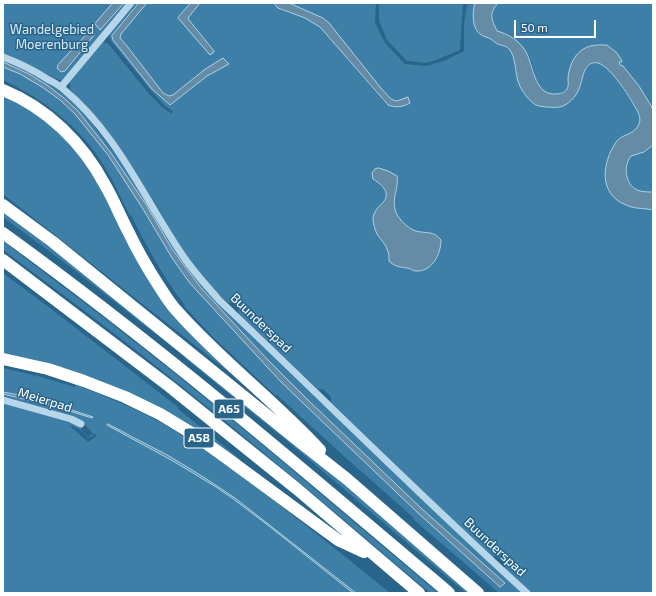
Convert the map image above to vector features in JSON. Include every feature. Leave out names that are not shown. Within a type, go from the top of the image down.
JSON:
[{"type":"highway","name":"A65","points":[[3,90],[20,98],[45,114],[78,145],[97,170],[145,264],[176,310],[208,344],[303,431],[347,478]]},
{"type":"highway","name":"A65","points":[[3,205],[53,242],[295,438],[347,478],[478,593]]},
{"type":"highway","name":"A65","points":[[3,233],[50,267],[179,368],[307,472],[449,593]]},
{"type":"highway","name":"A65","points":[[3,260],[169,386],[297,489],[419,593]]},
{"type":"highway","name":"A58","points":[[3,359],[48,369],[84,380],[125,397],[160,414],[193,434],[338,540],[376,557]]},
{"type":"street","points":[[61,87],[131,3]]},
{"type":"street","name":"Buunderspad","points":[[3,57],[42,75],[61,87],[81,105],[96,122],[139,183],[181,253],[200,278],[220,300],[491,561],[527,593]]},
{"type":"street","name":"Meierpad","points":[[3,400],[71,419],[80,424]]},
{"type":"green space","name":"Wandelgebied Moerenburg","points":[[3,3],[127,3],[62,81],[3,54]]},
{"type":"green space","points":[[136,3],[139,3],[131,12],[113,39],[172,103],[207,76],[171,96],[163,93],[120,38],[121,34],[147,3],[191,3],[178,18],[213,49],[188,18],[200,3],[274,3],[278,8],[305,18],[320,27],[385,103],[394,107],[410,102],[401,100],[397,101],[390,98],[323,18],[289,3],[376,3],[375,23],[385,43],[405,64],[426,66],[444,61],[464,51],[466,8],[468,3],[475,3],[473,19],[475,28],[482,36],[506,47],[512,52],[519,84],[534,104],[539,106],[558,108],[566,104],[573,99],[578,92],[585,69],[591,64],[596,63],[606,67],[638,112],[640,119],[636,129],[618,139],[611,150],[605,168],[607,186],[617,200],[626,205],[653,210],[653,593],[531,593],[504,569],[504,563],[496,556],[491,557],[331,402],[331,397],[323,389],[318,389],[239,314],[238,309],[233,303],[228,303],[218,294],[193,266],[137,174],[118,147],[70,89],[70,82],[103,42],[107,43],[111,47],[150,95],[163,108],[172,114],[173,111],[165,106],[153,93],[111,41],[109,34]],"holes":[[[379,168],[391,173],[398,184],[394,206],[400,219],[413,230],[435,234],[438,236],[438,256],[429,267],[415,271],[394,265],[389,261],[388,249],[384,244],[381,204],[384,201],[386,192],[378,181]]]},
{"type":"green space","points":[[379,3],[463,3],[460,50],[426,63],[407,61],[387,40],[379,20]]},
{"type":"green space","points":[[498,3],[653,3],[653,109],[639,86],[623,66],[620,65],[619,63],[621,60],[617,54],[608,46],[601,44],[595,44],[588,47],[576,56],[571,66],[568,86],[565,91],[555,94],[546,92],[541,88],[535,76],[529,57],[525,51],[495,28],[492,15]]},
{"type":"green space","points":[[3,59],[49,83],[72,101],[85,114],[128,171],[167,235],[246,328],[470,545],[522,593],[499,593],[413,519],[414,518],[277,395],[276,396],[212,336],[184,306],[185,305],[162,273],[109,175],[86,141],[74,128],[48,106],[3,80],[3,67],[20,74],[42,87],[75,114],[108,155],[143,209],[168,252],[189,282],[281,382],[418,513],[500,587],[505,583],[422,509],[308,400],[267,359],[202,289],[172,249],[147,206],[111,153],[79,112],[47,85],[29,74],[3,62]]},
{"type":"green space","points":[[3,94],[49,122],[86,161],[129,243],[239,380],[3,194]]},
{"type":"green space","points":[[653,145],[653,192],[639,191],[630,184],[626,174],[628,160],[631,156],[644,152]]},
{"type":"green space","points":[[3,211],[144,321],[322,466],[472,593],[466,593],[292,445],[185,357],[73,269],[3,217]]},
{"type":"green space","points":[[3,241],[138,344],[215,406],[438,593],[430,593],[195,397],[3,250]]},
{"type":"green space","points":[[3,273],[178,407],[178,409],[240,460],[206,436],[3,354]]},
{"type":"green space","points":[[3,368],[33,375],[33,377],[35,375],[75,387],[76,385],[119,402],[162,423],[240,475],[316,533],[390,593],[356,593],[235,498],[192,470],[131,435],[107,425],[190,470],[216,487],[269,526],[353,593],[3,593],[3,402],[75,424],[81,429],[88,437],[93,434],[82,422],[3,397],[3,394],[92,418],[93,417],[19,394],[3,392]],"holes":[[[69,425],[80,430],[88,438],[94,435],[94,433],[97,436],[88,442]]]},
{"type":"shaded area","points":[[113,3],[124,3],[100,30],[95,24]]},
{"type":"shaded area","points":[[139,3],[147,3],[121,34],[120,38],[163,93],[169,96],[173,95],[204,70],[223,58],[229,64],[207,76],[170,105],[152,89],[113,40],[112,36]]},
{"type":"shaded area","points":[[191,3],[200,3],[188,18],[214,51],[210,55],[178,18]]},
{"type":"shaded area","points":[[274,3],[289,3],[323,18],[329,23],[390,98],[397,101],[408,97],[410,103],[399,107],[388,105],[320,27],[305,18],[278,8]]},
{"type":"shaded area","points":[[475,3],[498,3],[492,14],[492,20],[497,31],[513,38],[520,44],[526,52],[538,83],[542,89],[547,92],[557,94],[566,91],[572,63],[579,52],[584,49],[590,46],[607,45],[617,53],[622,61],[619,62],[620,65],[623,66],[639,86],[653,109],[653,145],[644,152],[631,156],[628,160],[626,174],[630,184],[637,190],[653,192],[653,210],[626,205],[617,200],[607,186],[605,177],[606,168],[611,150],[618,139],[636,129],[640,121],[638,112],[615,77],[603,66],[598,63],[593,63],[586,68],[578,92],[569,103],[558,107],[544,107],[536,105],[529,99],[520,87],[513,56],[509,49],[477,32],[473,20]]},
{"type":"shaded area","points":[[90,31],[95,34],[65,71],[61,72],[57,68],[58,65]]},
{"type":"shaded area","points":[[3,62],[29,74],[47,85],[79,112],[111,153],[147,206],[172,249],[202,289],[267,359],[308,400],[422,509],[505,583],[500,587],[418,513],[281,382],[189,282],[172,258],[143,209],[108,155],[75,114],[60,100],[42,87],[20,74],[3,67]]},
{"type":"shaded area","points":[[379,168],[397,176],[394,205],[400,219],[413,230],[435,235],[441,240],[441,245],[437,256],[427,269],[415,271],[397,266],[389,261],[388,251],[377,234],[373,221],[374,214],[386,198],[384,188],[373,179],[372,173],[375,169]]},
{"type":"shaded area","points":[[3,392],[37,399],[93,417],[92,418],[53,406],[3,394]]},
{"type":"shaded area","points":[[108,424],[169,456],[235,498],[356,593],[353,593],[269,526],[216,487],[173,461],[107,425]]}]
